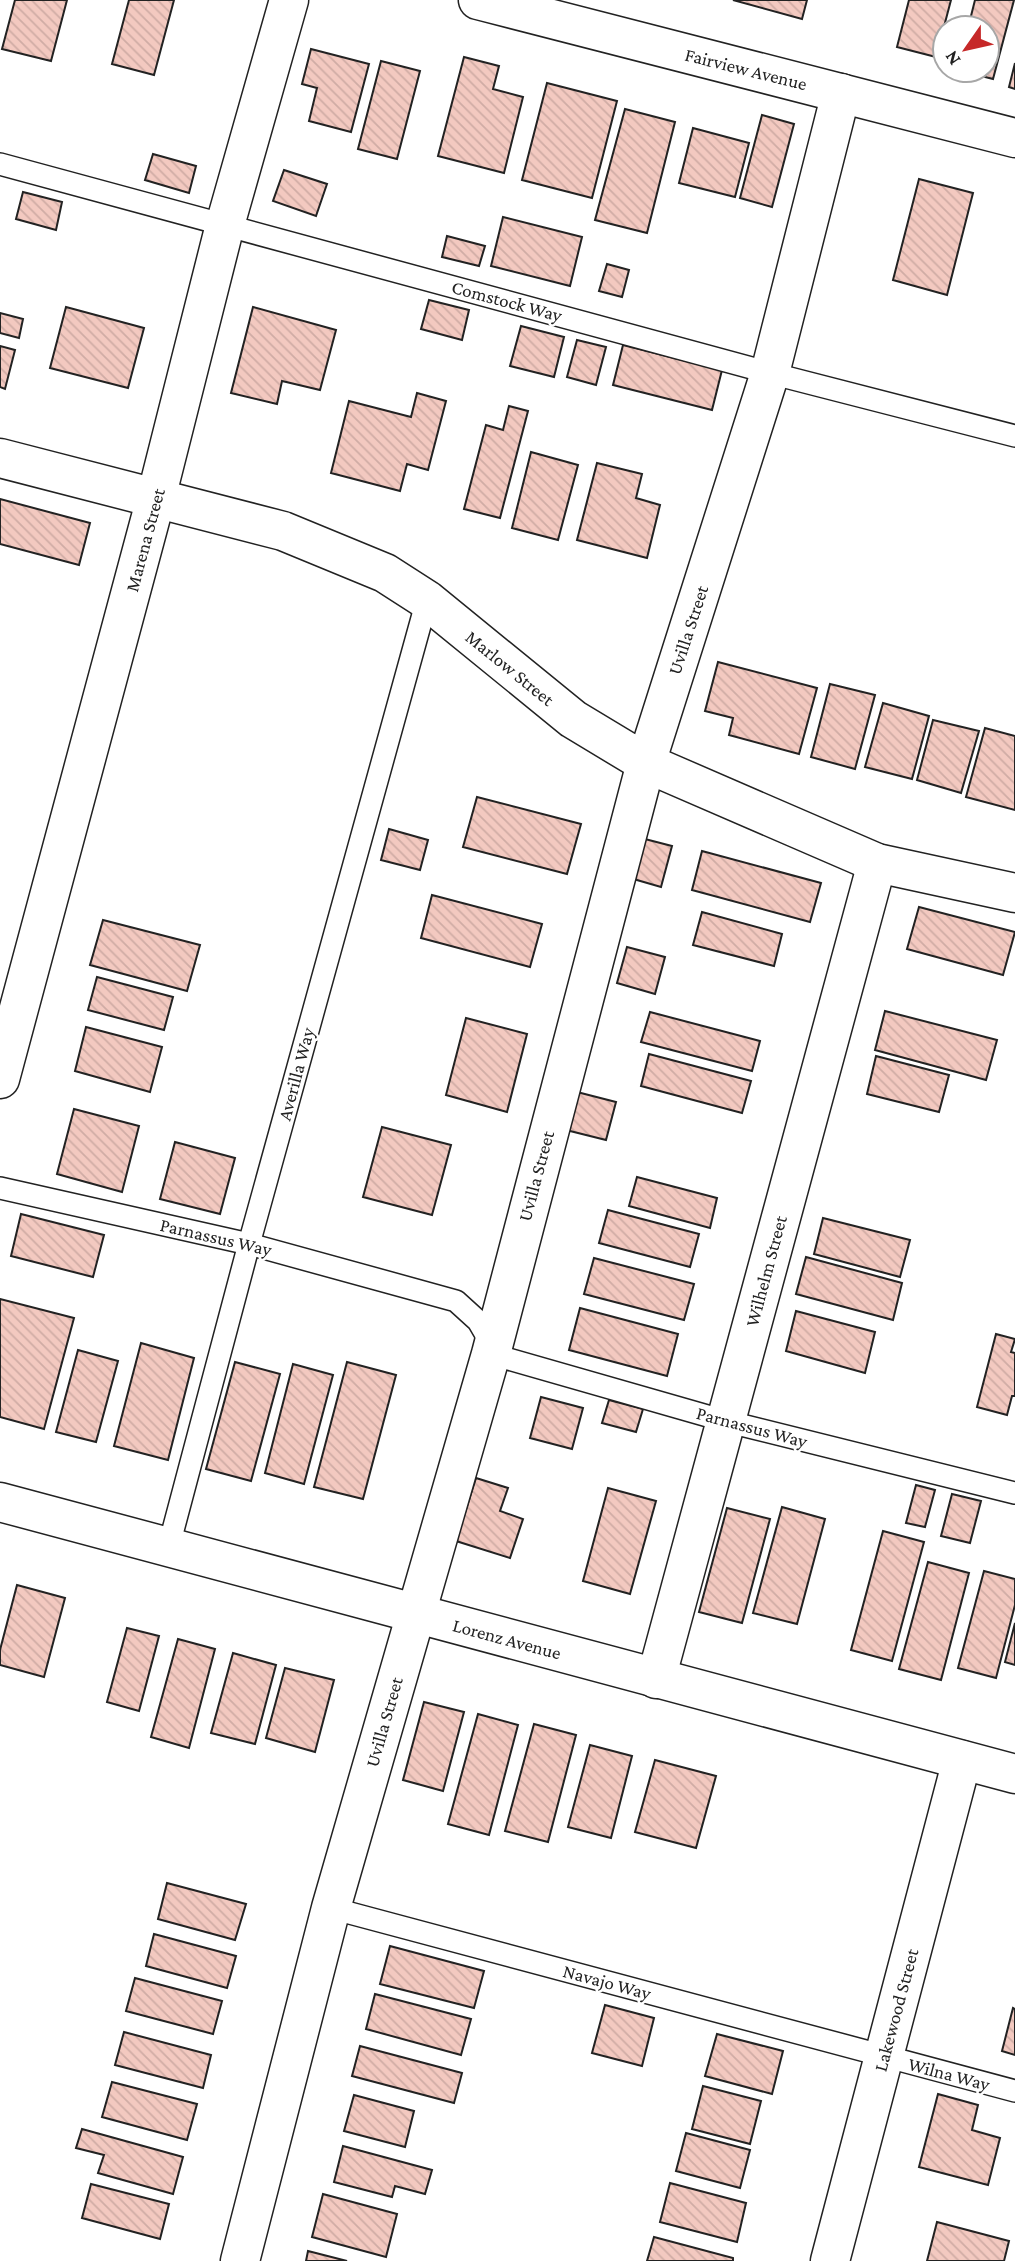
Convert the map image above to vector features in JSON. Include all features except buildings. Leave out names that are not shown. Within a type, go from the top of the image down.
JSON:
[{"type":"street","name":"Marena Street","points":[[0,1079],[156,498],[225,225],[289,0]]},
{"type":"street","name":"Fairview Avenue","points":[[478,0],[1015,138]]},
{"type":"street","name":"Uvilla Street","points":[[240,2261],[331,1908],[491,1350],[646,763],[770,373],[841,93]]},
{"type":"street","name":"Marlow Street","points":[[0,458],[283,531],[385,573],[427,600],[573,719],[646,763],[877,863],[1015,893]]},
{"type":"street","name":"Wilhelm Street","points":[[656,1679],[877,863]]},
{"type":"street","name":"Lorenz Avenue","points":[[0,1502],[1015,1774]]},
{"type":"street","name":"Lakewood Street","points":[[830,2261],[962,1760]]},
{"type":"lane","name":"Comstock Way","points":[[0,164],[770,373],[1015,436]]},
{"type":"lane","name":"Averilla Way","points":[[168,1549],[249,1244],[427,600]]},
{"type":"lane","name":"Parnassus Way","points":[[0,1188],[249,1244],[456,1301],[478,1321],[491,1350],[725,1421],[1015,1493]]},
{"type":"lane","name":"Navajo Way","points":[[331,1908],[884,2056]]},
{"type":"lane","name":"Wilna Way","points":[[884,2056],[1015,2091]]}]
